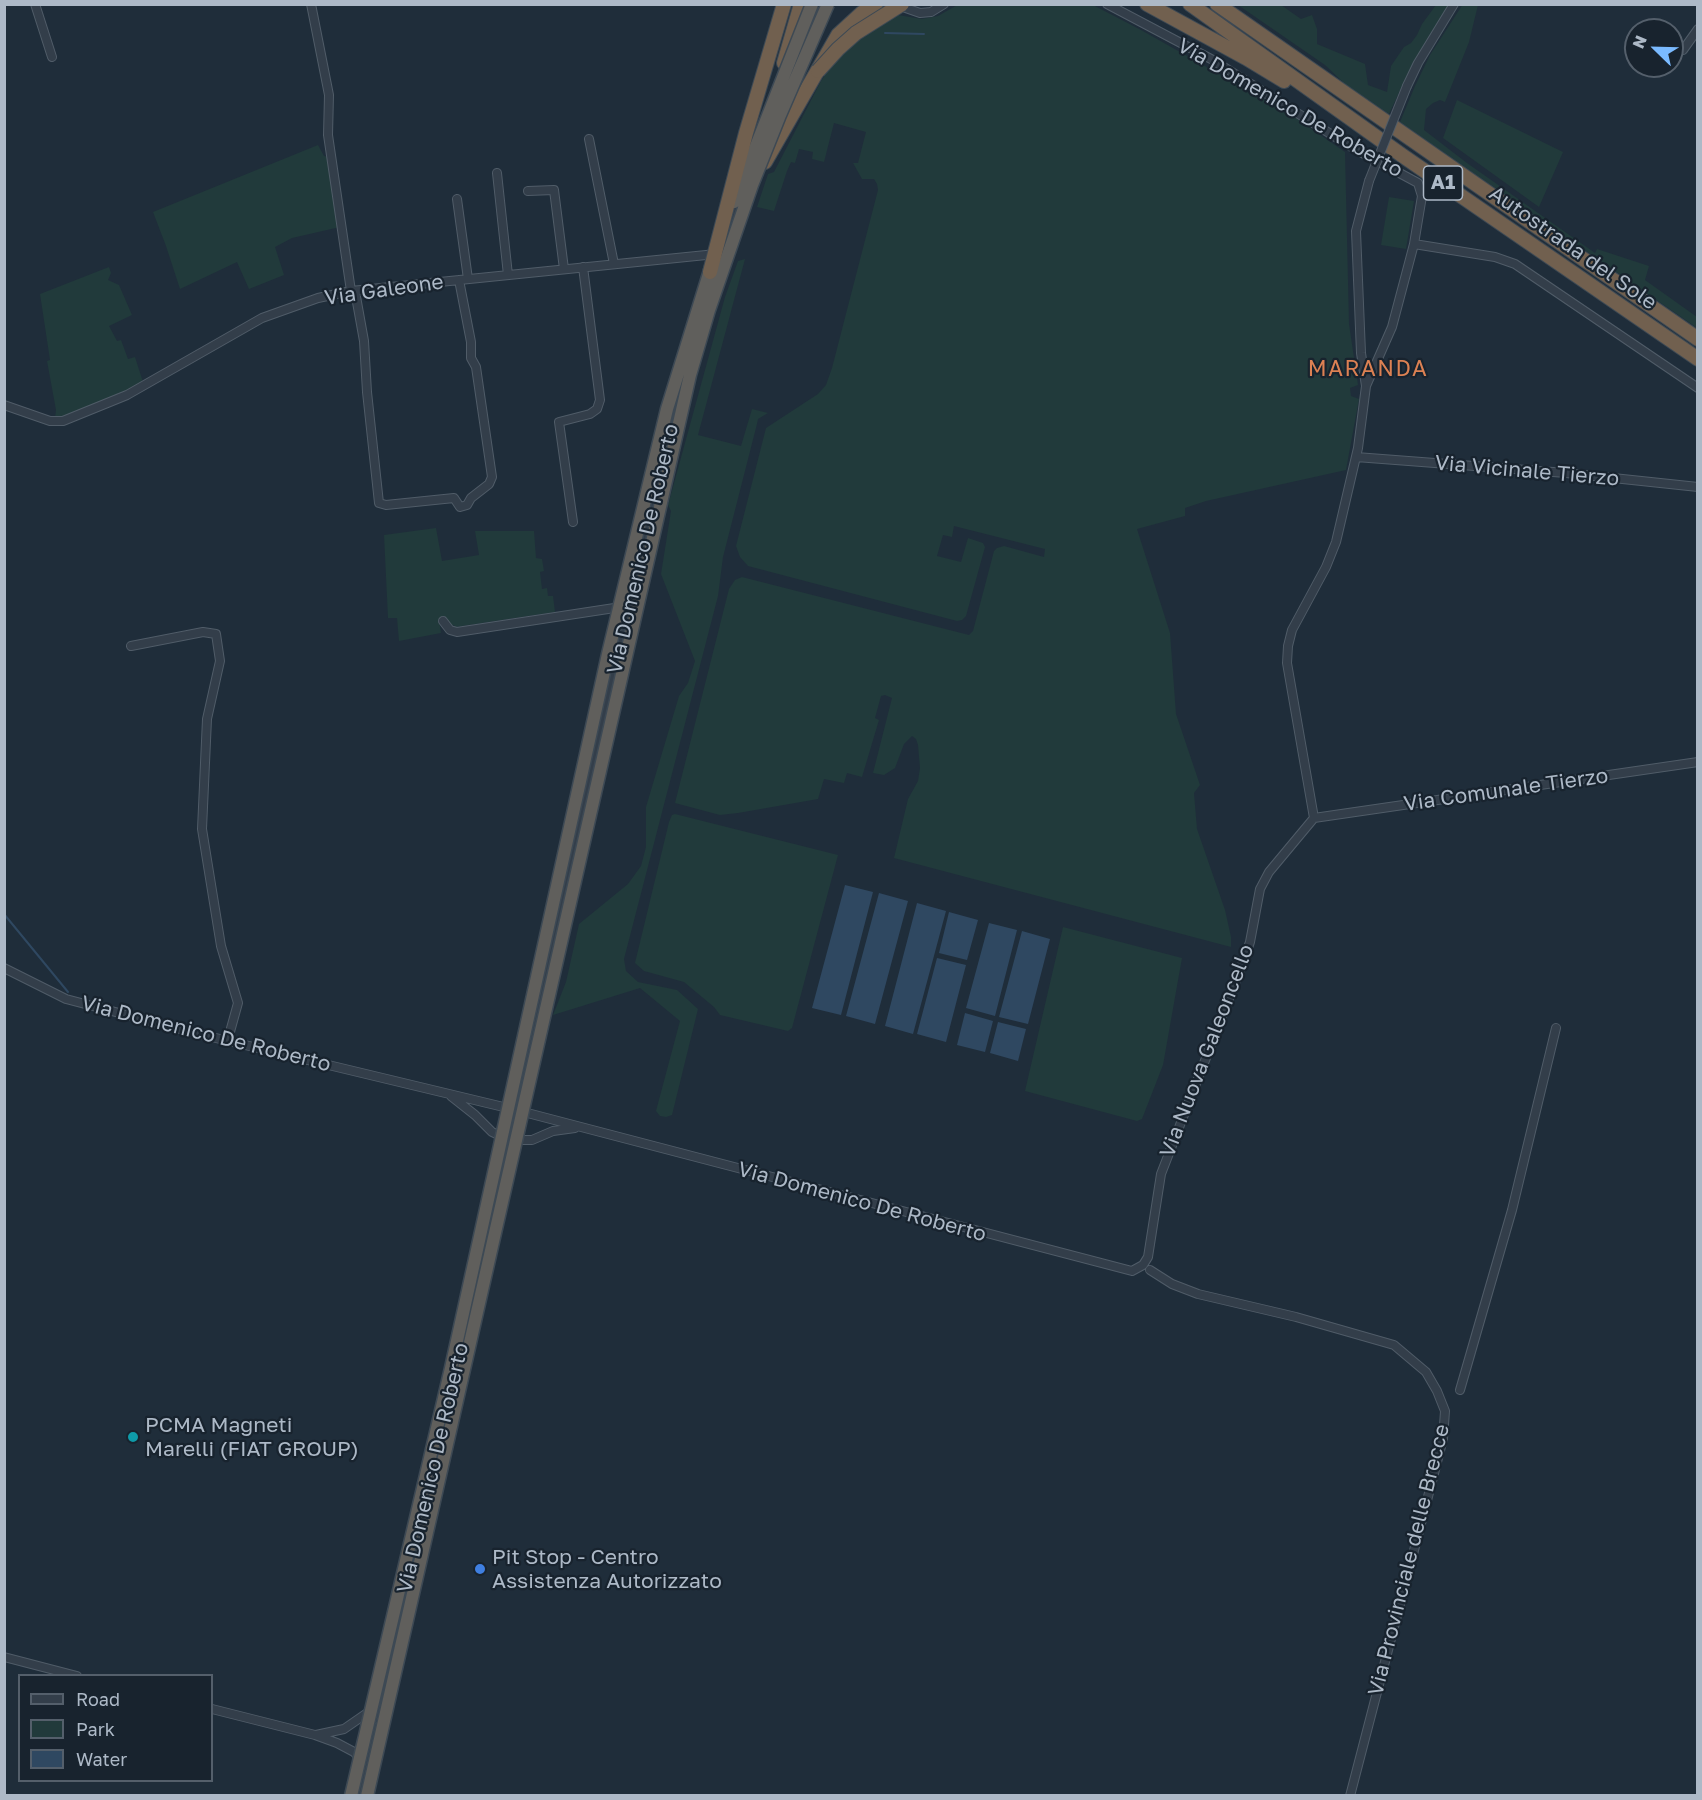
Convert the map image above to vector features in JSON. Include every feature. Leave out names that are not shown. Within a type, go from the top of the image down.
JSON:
[{"type":"highway","points":[[710,272],[746,133],[784,4]]},
{"type":"highway","points":[[778,86],[801,4]]},
{"type":"highway","points":[[351,1796],[451,1368],[608,654],[667,409],[742,180],[812,4]]},
{"type":"highway","points":[[367,1796],[690,375],[709,310],[752,184],[828,4]]},
{"type":"highway","points":[[752,184],[838,35],[862,13],[876,4]]},
{"type":"highway","points":[[818,71],[855,33],[902,4]]},
{"type":"highway","points":[[1147,4],[1246,58],[1403,156]]},
{"type":"highway","name":"Autostrada del Sole","points":[[1190,4],[1403,156],[1698,359]]},
{"type":"highway","name":"Autostrada del Sole","points":[[1217,4],[1698,339]]},
{"type":"highway","points":[[1227,4],[1283,50]]},
{"type":"street","points":[[35,4],[52,57]]},
{"type":"street","points":[[311,4],[329,95],[328,135],[353,291],[364,341],[378,501],[386,505],[454,498],[460,507],[467,505],[471,498],[489,484],[492,477],[476,367],[471,358],[457,199]]},
{"type":"street","name":"Via Domenico De Roberto","points":[[358,1796],[675,411],[738,205],[776,107],[822,4]]},
{"type":"street","points":[[896,4],[920,13],[931,12],[944,4]]},
{"type":"street","name":"Via Domenico De Roberto","points":[[1107,4],[1211,59],[1353,147],[1414,181],[1420,187],[1422,196],[1414,244]]},
{"type":"street","points":[[1366,386],[1361,352],[1356,231],[1369,181],[1407,86],[1418,63],[1454,4]]},
{"type":"street","points":[[1684,49],[1698,29]]},
{"type":"street","points":[[589,140],[614,264]]},
{"type":"street","points":[[497,173],[508,275]]},
{"type":"street","points":[[528,191],[554,190],[564,269]]},
{"type":"street","points":[[1314,818],[1287,663],[1288,646],[1292,630],[1326,567],[1336,542],[1356,457],[1366,386],[1392,327],[1414,244],[1495,257],[1515,264],[1698,388]]},
{"type":"street","name":"Via Galeone","points":[[4,405],[50,421],[63,421],[127,395],[262,318],[318,298],[353,291],[722,253]]},
{"type":"street","points":[[573,522],[559,422],[590,414],[597,409],[600,400],[583,267]]},
{"type":"street","name":"Via Vicinale Tierzo","points":[[1356,457],[1566,473],[1698,487]]},
{"type":"street","points":[[443,621],[450,630],[457,632],[629,606]]},
{"type":"street","points":[[131,646],[203,632],[216,634],[220,661],[207,719],[202,830],[221,946],[238,1003],[228,1039]]},
{"type":"street","name":"Via Comunale Tierzo","points":[[1314,818],[1698,762]]},
{"type":"street","name":"Via Nuova Galeoncello","points":[[1147,1268],[1161,1174],[1250,942],[1260,889],[1269,872],[1314,818]]},
{"type":"street","name":"Via Domenico De Roberto","points":[[4,968],[66,999],[516,1110],[1126,1271],[1147,1268]]},
{"type":"street","points":[[1460,1390],[1512,1210],[1557,1028]]},
{"type":"street","name":"Via Domenico De Roberto","points":[[447,1093],[475,1114],[492,1132],[509,1140],[532,1140],[552,1131],[580,1128]]},
{"type":"street","name":"Via Provinciale delle Brecce","points":[[1147,1268],[1172,1284],[1198,1294],[1296,1317],[1394,1345],[1426,1372],[1445,1411],[1443,1439],[1350,1796]]},
{"type":"street","points":[[4,1657],[69,1674]]},
{"type":"street","points":[[315,1735],[344,1729],[379,1704]]},
{"type":"street","points":[[213,1709],[315,1735],[354,1752],[365,1764]]},
{"type":"green space","points":[[959,4],[1093,5],[1290,114],[1345,152],[1349,324],[1358,385],[1350,388],[1351,396],[1359,399],[1346,470],[1206,501],[1185,508],[1185,516],[1137,529],[1170,633],[1176,714],[1200,785],[1194,793],[1197,829],[1225,910],[1231,947],[894,858],[908,799],[918,781],[920,768],[918,745],[912,736],[904,744],[895,768],[884,775],[873,773],[892,698],[885,695],[881,696],[875,718],[879,720],[862,777],[847,773],[844,783],[824,779],[818,799],[738,813],[720,815],[675,803],[729,589],[735,580],[742,577],[969,635],[973,631],[994,551],[1004,546],[1044,557],[1045,549],[954,526],[952,537],[943,535],[937,556],[961,562],[968,538],[983,543],[985,547],[966,616],[957,621],[748,566],[740,557],[736,546],[766,428],[818,394],[826,385],[878,190],[874,179],[862,179],[853,163],[858,163],[866,132],[834,123],[824,162],[812,159],[813,152],[799,149],[795,163],[791,162],[787,171],[774,211],[757,207],[768,174],[774,172],[821,81],[835,60],[859,38],[898,15],[922,19],[938,16]]},
{"type":"green space","points":[[1463,4],[1478,5],[1469,42],[1445,102],[1440,100],[1426,109],[1424,130],[1595,253],[1597,249],[1649,266],[1645,280],[1697,317],[1697,328],[1400,122],[1430,55]]},
{"type":"green space","points":[[1238,5],[1281,5],[1301,19],[1312,15],[1317,29],[1317,44],[1365,64],[1368,85],[1387,92],[1391,66],[1404,47],[1411,43],[1436,5],[1450,5],[1410,69],[1389,114],[1345,84],[1325,65]]},
{"type":"green space","points":[[1457,100],[1563,152],[1539,207],[1443,138]]},
{"type":"green space","points":[[318,145],[324,156],[329,157],[340,227],[292,238],[275,247],[284,275],[249,289],[237,262],[180,289],[153,212]]},
{"type":"green space","points":[[1389,197],[1414,201],[1406,249],[1381,245]]},
{"type":"green space","points":[[745,259],[698,435],[741,446],[752,409],[768,413],[758,419],[723,557],[718,596],[624,959],[626,971],[638,982],[677,990],[698,1009],[672,1115],[666,1117],[660,1116],[656,1111],[680,1021],[640,988],[553,1015],[566,982],[579,924],[628,884],[641,866],[646,847],[646,807],[679,696],[688,683],[695,661],[661,574],[671,511],[668,505],[725,297],[738,261]]},
{"type":"green space","points":[[109,267],[111,273],[108,280],[119,285],[132,315],[109,326],[117,341],[121,340],[128,359],[135,357],[143,382],[121,394],[77,412],[55,418],[56,410],[47,361],[50,360],[40,294]]},
{"type":"green space","points":[[436,528],[442,561],[479,555],[475,531],[534,531],[536,558],[542,559],[544,571],[540,572],[542,589],[547,588],[548,596],[553,596],[555,612],[455,627],[454,625],[448,626],[447,618],[439,619],[441,633],[399,641],[397,618],[388,618],[384,535]]},
{"type":"green space","points":[[675,814],[838,855],[792,1028],[788,1031],[720,1015],[714,1007],[684,982],[644,971],[635,963],[669,822]]},
{"type":"green space","points":[[1063,927],[1182,958],[1163,1065],[1142,1119],[1137,1121],[1025,1091]]},
{"type":"water","points":[[845,885],[873,892],[841,1015],[812,1008]]},
{"type":"water","points":[[879,893],[908,901],[875,1024],[846,1016]]},
{"type":"water","points":[[917,903],[946,911],[913,1034],[885,1026]]},
{"type":"water","points":[[949,912],[978,920],[967,960],[939,953]]},
{"type":"water","points":[[989,923],[1017,930],[995,1016],[966,1008]]},
{"type":"water","points":[[1022,931],[1050,939],[1028,1024],[999,1017]]},
{"type":"water","points":[[937,958],[966,965],[946,1042],[917,1034]]},
{"type":"water","points":[[965,1013],[993,1021],[985,1052],[957,1045]]},
{"type":"water","points":[[998,1022],[1026,1029],[1018,1061],[990,1053]]},
{"type":"waterway","points":[[885,33],[924,34]]},
{"type":"waterway","points":[[4,914],[68,992]]},
{"type":"place","name":"PCMA Magneti Marelli (FIAT GROUP)","points":[[133,1437]]},
{"type":"place","name":"Pit Stop - Centro Assistenza Autorizzato","points":[[480,1569]]},
{"type":"district","name":"MARANDA","points":[[1368,369]]}]
